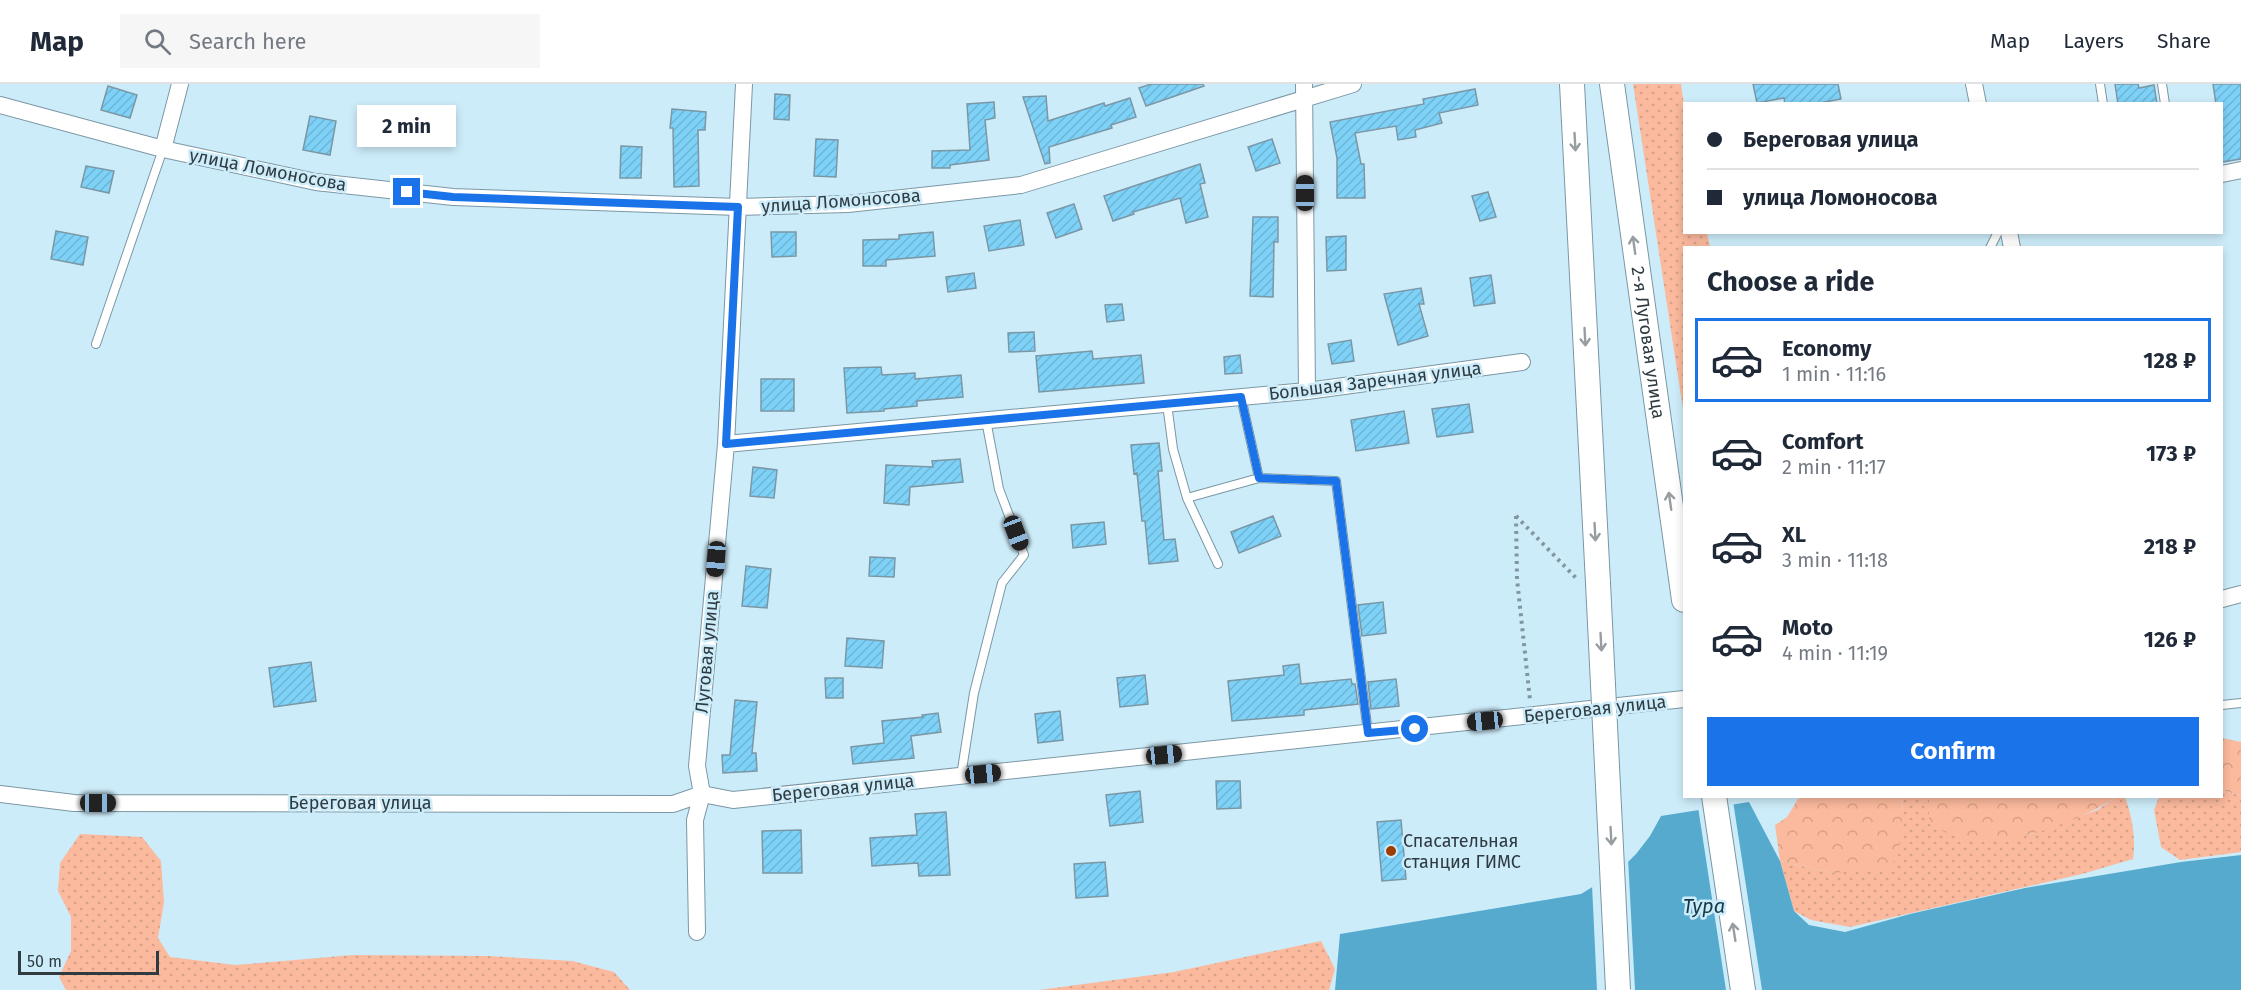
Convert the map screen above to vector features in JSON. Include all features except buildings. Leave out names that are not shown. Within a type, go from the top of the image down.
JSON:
[{"type":"main road","points":[[1572,84],[1590,584],[1618,990]]},
{"type":"main road","name":"2-я Луговая улица","points":[[1612,84],[1683,593]]},
{"type":"main road","points":[[1714,798],[1743,990]]},
{"type":"street","points":[[163,150],[180,84]]},
{"type":"street","name":"Луговая улица","points":[[697,932],[695,820],[702,794],[697,766],[726,444],[744,84]]},
{"type":"street","name":"улица Ломоносова","points":[[0,105],[163,150],[316,182],[453,197],[738,207],[848,204],[1021,185],[1304,91],[1353,84]]},
{"type":"street","points":[[1974,84],[1978,102]]},
{"type":"street","points":[[1304,91],[1307,391]]},
{"type":"street","points":[[2223,174],[2241,170]]},
{"type":"street","name":"Большая Заречная улица","points":[[726,444],[1307,391],[1522,362]]},
{"type":"street","points":[[2223,599],[2241,594]]},
{"type":"street","name":"Береговая улица","points":[[0,794],[75,803],[673,804],[702,794],[733,800],[1683,699]]},
{"type":"lane","points":[[2100,84],[2103,102]]},
{"type":"lane","points":[[2162,84],[2165,102]]},
{"type":"lane","points":[[96,344],[163,150]]},
{"type":"lane","points":[[1241,397],[1259,478]]},
{"type":"lane","points":[[1167,404],[1173,449],[1187,498],[1218,564]]},
{"type":"lane","points":[[961,776],[974,693],[1002,583],[1024,555],[999,489],[986,420]]},
{"type":"lane","points":[[1187,498],[1259,478],[1336,481],[1368,733]]},
{"type":"lane","points":[[2223,705],[2241,703]]},
{"type":"path","points":[[1531,716],[1518,579],[1516,516],[1590,584]]},
{"type":"green space","points":[[1633,84],[1681,84],[1684,102],[1683,234],[1707,234],[1710,246],[1683,246],[1683,409]]},
{"type":"green space","points":[[2223,738],[2241,742],[2241,796],[2223,790]]},
{"type":"green space","points":[[2223,790],[2241,796],[2241,852],[2180,860],[2161,847],[2154,810],[2159,798],[2223,798]]},
{"type":"green space","points":[[1901,798],[1929,798],[1929,824],[2029,835],[2097,810],[2115,798],[2125,798],[2133,827],[2133,859],[2082,874],[1850,927],[1811,920],[1794,911],[1780,861],[1832,873],[1903,811]]},
{"type":"green space","points":[[1901,798],[1903,811],[1898,856],[1887,869],[1832,873],[1780,861],[1775,825],[1787,817],[1798,799]]},
{"type":"green space","points":[[1929,798],[2115,798],[2068,822],[2031,834],[1994,841],[1977,841],[1958,837],[1929,824]]},
{"type":"green space","points":[[80,834],[142,837],[161,861],[164,902],[158,938],[170,957],[235,965],[353,955],[489,956],[572,961],[614,972],[630,990],[66,990],[59,977],[71,951],[71,917],[58,891],[60,863]]},
{"type":"green space","points":[[1321,941],[1335,969],[1329,990],[1039,990],[1174,972]]},
{"type":"water","name":"Тура","points":[[1749,802],[1780,861],[1794,911],[1809,925],[1845,932],[1910,914],[2025,888],[2181,862],[2241,855],[2241,990],[1335,990],[1340,934],[1581,894],[1620,870],[1650,836],[1661,816]]},
{"type":"pier","points":[[1733,801],[1762,990],[1726,990],[1698,807]]},
{"type":"pier","points":[[1628,858],[1635,990],[1597,990],[1592,885],[1618,868]]},
{"type":"place","name":"Спасательная станция ГИМС","points":[[1391,851]]},
{"type":"route","points":[[407,192],[453,197],[738,207],[726,444],[1241,397],[1259,478],[1336,481],[1368,733],[1415,729]]}]
